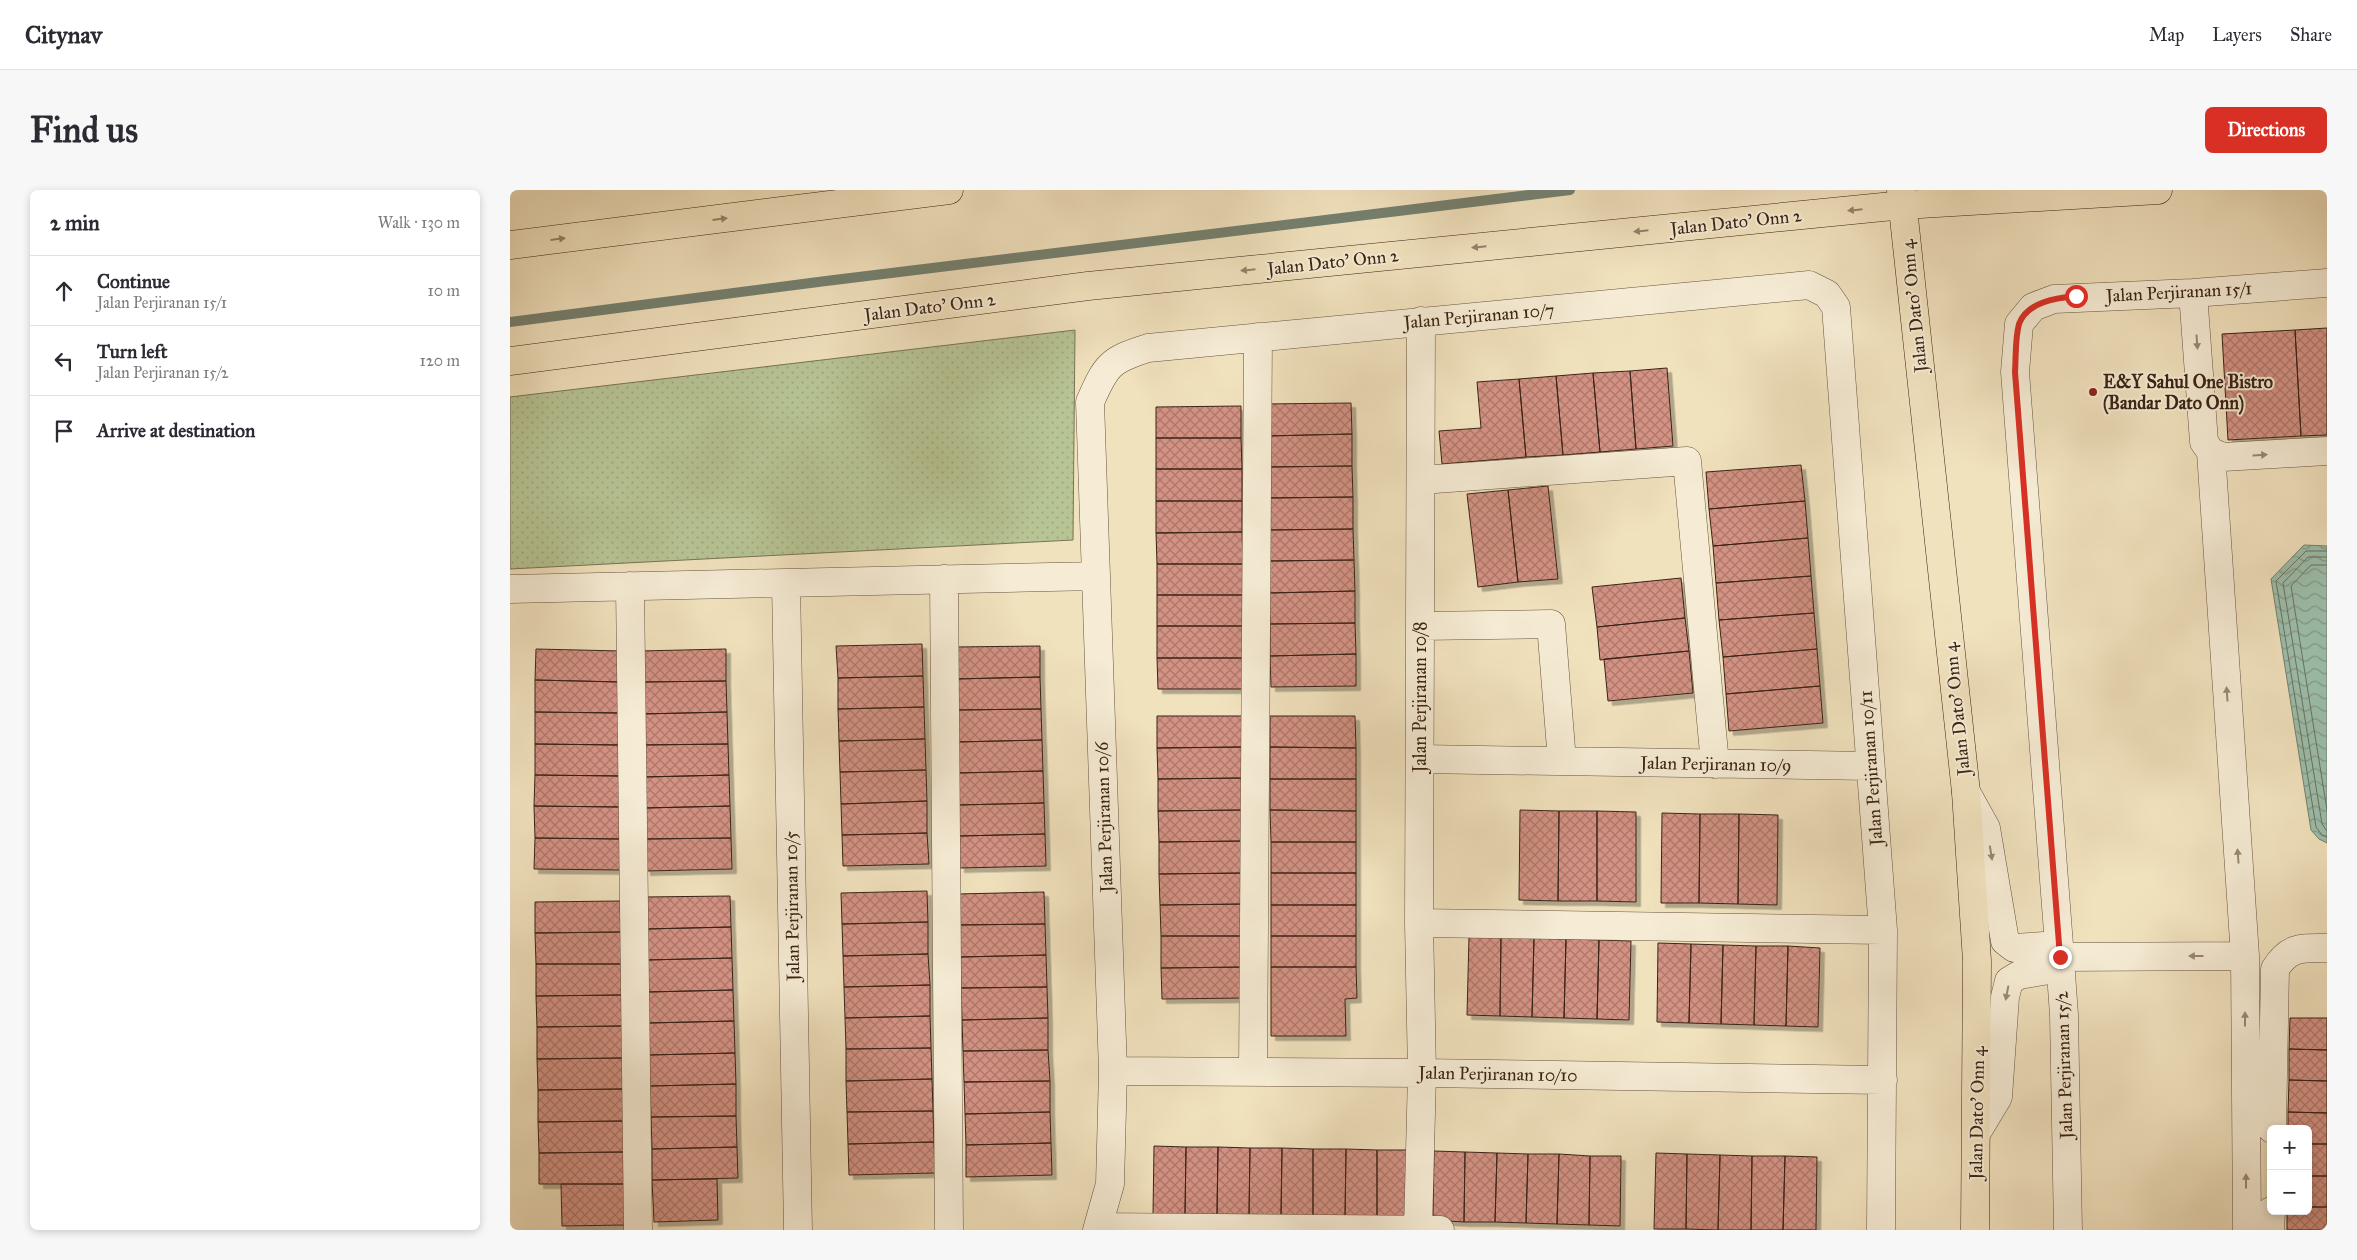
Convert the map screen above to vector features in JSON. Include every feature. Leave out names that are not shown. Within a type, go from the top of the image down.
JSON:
[{"type":"main road","points":[[510,245],[949,190]]},
{"type":"main road","name":"Jalan Dato' Onn 2","points":[[510,361],[1088,286],[1902,198],[2158,190]]},
{"type":"main road","name":"Jalan Dato' Onn 4","points":[[1902,198],[1966,792],[1978,961],[1978,1132],[1975,1230]]},
{"type":"street","name":"Jalan Perjiranan 15/1","points":[[2033,307],[2054,299],[2076,296],[2193,293],[2327,283]]},
{"type":"street","name":"Jalan Perjiranan 10/11","points":[[1809,285],[1827,294],[1836,307],[1883,930],[1881,1230]]},
{"type":"street","name":"Jalan Perjiranan 10/7","points":[[1090,402],[1102,372],[1123,356],[1148,348],[1809,285]]},
{"type":"street","points":[[2193,293],[2204,442],[2211,452],[2245,956],[2247,1230]]},
{"type":"street","name":"Jalan Perjiranan 15/2","points":[[2033,307],[2019,324],[2015,372],[2064,1015],[2068,1230]]},
{"type":"street","name":"Jalan Perjiranan 10/8","points":[[1421,322],[1419,923],[1425,1230]]},
{"type":"street","points":[[1253,1072],[1258,337]]},
{"type":"street","name":"Jalan Perjiranan 10/6","points":[[1090,402],[1113,1071],[1110,1184],[1098,1228]]},
{"type":"street","points":[[2211,452],[2224,457],[2327,451]]},
{"type":"street","points":[[1420,480],[1687,461],[1715,764]]},
{"type":"street","points":[[510,589],[1096,576]]},
{"type":"street","points":[[944,579],[949,1230]]},
{"type":"street","name":"Jalan Perjiranan 10/5","points":[[786,582],[798,1230]]},
{"type":"street","points":[[630,586],[638,1230]]},
{"type":"street","points":[[1421,626],[1551,624],[1562,761]]},
{"type":"street","name":"Jalan Perjiranan 10/9","points":[[1420,759],[1870,766]]},
{"type":"street","points":[[1966,792],[1986,828],[2005,941],[2014,948],[2060,957],[2245,956]]},
{"type":"street","points":[[1419,923],[1883,930]]},
{"type":"street","points":[[2272,1125],[2275,969],[2282,957],[2297,948],[2327,948]]},
{"type":"street","points":[[1978,1132],[1998,1097],[2005,997],[2009,981],[2060,957]]},
{"type":"street","name":"Jalan Perjiranan 10/10","points":[[1113,1071],[1422,1073],[1883,1080]]},
{"type":"street","points":[[2270,1230],[2271,1215]]},
{"type":"street","points":[[1098,1228],[1425,1230]]},
{"type":"shaded area","points":[[1075,330],[1073,540],[510,569],[510,397]]},
{"type":"water","points":[[2304,545],[2327,546],[2327,843],[2319,839],[2311,830],[2271,579]]},
{"type":"building","points":[[2327,328],[2327,435],[2301,436],[2295,330]]},
{"type":"building","points":[[2295,330],[2301,436],[2228,440],[2222,334]]},
{"type":"building","points":[[1667,368],[1673,446],[1636,449],[1630,371]]},
{"type":"building","points":[[1630,371],[1636,449],[1600,452],[1593,373]]},
{"type":"building","points":[[1593,373],[1600,452],[1563,455],[1556,376]]},
{"type":"building","points":[[1556,376],[1563,455],[1526,457],[1519,379]]},
{"type":"building","points":[[1519,379],[1526,457],[1442,464],[1439,431],[1481,428],[1477,382]]},
{"type":"building","points":[[1351,403],[1352,434],[1266,436],[1265,404]]},
{"type":"building","points":[[1241,406],[1241,438],[1156,438],[1156,407]]},
{"type":"building","points":[[1352,434],[1352,466],[1267,467],[1266,436]]},
{"type":"building","points":[[1156,438],[1241,438],[1242,469],[1156,469]]},
{"type":"building","points":[[1801,465],[1805,501],[1709,509],[1706,472]]},
{"type":"building","points":[[1352,466],[1353,497],[1267,498],[1267,467]]},
{"type":"building","points":[[1156,469],[1242,469],[1242,501],[1156,501]]},
{"type":"building","points":[[1548,486],[1558,579],[1518,582],[1508,490]]},
{"type":"building","points":[[1508,490],[1518,582],[1478,587],[1467,494]]},
{"type":"building","points":[[1353,497],[1353,529],[1268,530],[1267,498]]},
{"type":"building","points":[[1156,501],[1242,501],[1242,532],[1156,533]]},
{"type":"building","points":[[1805,501],[1808,538],[1713,546],[1709,509]]},
{"type":"building","points":[[1353,529],[1354,560],[1269,561],[1268,530]]},
{"type":"building","points":[[1242,532],[1243,564],[1157,564],[1156,533]]},
{"type":"building","points":[[1808,538],[1811,576],[1716,583],[1713,546]]},
{"type":"building","points":[[1354,560],[1355,591],[1269,593],[1269,561]]},
{"type":"building","points":[[1157,564],[1243,564],[1243,595],[1157,595]]},
{"type":"building","points":[[1811,576],[1814,613],[1719,620],[1716,583]]},
{"type":"building","points":[[1681,578],[1685,618],[1597,627],[1592,587]]},
{"type":"building","points":[[1355,591],[1355,623],[1270,624],[1269,593]]},
{"type":"building","points":[[1157,595],[1243,595],[1243,626],[1157,626]]},
{"type":"building","points":[[1814,613],[1817,649],[1723,657],[1719,620]]},
{"type":"building","points":[[1685,618],[1689,651],[1600,660],[1597,627]]},
{"type":"building","points":[[1355,623],[1356,654],[1270,656],[1270,624]]},
{"type":"building","points":[[1157,626],[1243,626],[1243,658],[1157,658]]},
{"type":"building","points":[[922,644],[923,676],[838,678],[836,646]]},
{"type":"building","points":[[1040,646],[1040,677],[955,679],[954,647]]},
{"type":"building","points":[[536,649],[621,651],[621,682],[535,680]]},
{"type":"building","points":[[726,649],[726,681],[641,682],[640,651]]},
{"type":"building","points":[[1817,649],[1820,686],[1726,694],[1723,657]]},
{"type":"building","points":[[1689,651],[1693,693],[1608,701],[1604,659]]},
{"type":"building","points":[[1356,654],[1356,686],[1271,687],[1270,656]]},
{"type":"building","points":[[1157,658],[1243,658],[1243,689],[1158,689]]},
{"type":"building","points":[[923,676],[924,707],[838,709],[838,678]]},
{"type":"building","points":[[1040,677],[1041,709],[956,710],[955,679]]},
{"type":"building","points":[[535,680],[621,682],[621,713],[535,712]]},
{"type":"building","points":[[726,681],[727,712],[641,714],[641,682]]},
{"type":"building","points":[[1820,686],[1823,723],[1729,731],[1726,694]]},
{"type":"building","points":[[924,707],[925,739],[839,741],[838,709]]},
{"type":"building","points":[[1041,709],[1042,740],[956,742],[956,710]]},
{"type":"building","points":[[535,712],[621,713],[620,745],[535,744]]},
{"type":"building","points":[[727,712],[728,744],[642,745],[641,714]]},
{"type":"building","points":[[1157,716],[1242,716],[1242,747],[1157,748]]},
{"type":"building","points":[[1270,716],[1355,716],[1356,748],[1270,747]]},
{"type":"building","points":[[925,739],[926,770],[840,772],[839,741]]},
{"type":"building","points":[[1042,740],[1043,771],[957,773],[956,742]]},
{"type":"building","points":[[535,744],[620,745],[621,776],[535,775]]},
{"type":"building","points":[[728,744],[729,775],[643,777],[642,745]]},
{"type":"building","points":[[1242,747],[1244,778],[1158,779],[1157,748]]},
{"type":"building","points":[[1270,747],[1356,748],[1356,779],[1270,779]]},
{"type":"building","points":[[926,770],[927,801],[841,804],[840,772]]},
{"type":"building","points":[[1043,771],[1044,803],[958,805],[957,773]]},
{"type":"building","points":[[535,775],[621,776],[620,807],[534,806]]},
{"type":"building","points":[[729,775],[730,806],[644,808],[643,777]]},
{"type":"building","points":[[1244,778],[1244,810],[1158,811],[1158,779]]},
{"type":"building","points":[[1270,779],[1356,779],[1356,811],[1270,810]]},
{"type":"building","points":[[927,801],[927,833],[842,835],[841,804]]},
{"type":"building","points":[[1044,803],[1045,834],[959,836],[958,805]]},
{"type":"building","points":[[534,806],[620,807],[620,839],[535,838]]},
{"type":"building","points":[[730,806],[731,838],[645,839],[644,808]]},
{"type":"building","points":[[1244,810],[1245,841],[1159,842],[1158,811]]},
{"type":"building","points":[[1270,810],[1356,811],[1356,842],[1271,842]]},
{"type":"building","points":[[1520,810],[1559,811],[1558,901],[1519,900]]},
{"type":"building","points":[[1559,811],[1597,811],[1597,901],[1558,901]]},
{"type":"building","points":[[1597,811],[1636,812],[1636,902],[1597,901]]},
{"type":"building","points":[[1662,813],[1700,814],[1699,903],[1661,903]]},
{"type":"building","points":[[1700,814],[1739,814],[1738,904],[1699,903]]},
{"type":"building","points":[[1739,814],[1778,815],[1777,905],[1738,904]]},
{"type":"building","points":[[927,833],[929,864],[843,866],[842,835]]},
{"type":"building","points":[[1045,834],[1046,866],[960,868],[959,836]]},
{"type":"building","points":[[535,838],[620,839],[620,870],[534,869]]},
{"type":"building","points":[[731,838],[732,869],[646,871],[645,839]]},
{"type":"building","points":[[1245,841],[1245,873],[1159,874],[1159,842]]},
{"type":"building","points":[[1271,842],[1356,842],[1356,873],[1271,873]]},
{"type":"building","points":[[1245,873],[1246,904],[1160,905],[1159,874]]},
{"type":"building","points":[[1271,873],[1356,873],[1356,905],[1271,905]]},
{"type":"building","points":[[927,891],[928,922],[842,924],[841,893]]},
{"type":"building","points":[[1044,892],[1045,924],[959,925],[958,894]]},
{"type":"building","points":[[730,896],[731,927],[646,929],[644,897]]},
{"type":"building","points":[[620,901],[621,932],[535,933],[535,902]]},
{"type":"building","points":[[1246,904],[1246,936],[1161,936],[1160,905]]},
{"type":"building","points":[[1271,905],[1356,905],[1356,936],[1271,936]]},
{"type":"building","points":[[928,922],[928,954],[843,956],[842,924]]},
{"type":"building","points":[[1045,924],[1046,955],[960,957],[959,925]]},
{"type":"building","points":[[731,927],[732,958],[646,960],[646,929]]},
{"type":"building","points":[[621,932],[621,964],[536,964],[535,933]]},
{"type":"building","points":[[1161,936],[1246,936],[1247,967],[1161,968]]},
{"type":"building","points":[[1271,936],[1356,936],[1356,967],[1271,967]]},
{"type":"building","points":[[1469,936],[1501,937],[1500,1016],[1467,1015]]},
{"type":"building","points":[[1501,937],[1534,938],[1532,1017],[1500,1016]]},
{"type":"building","points":[[1534,938],[1566,939],[1564,1018],[1532,1017]]},
{"type":"building","points":[[1566,939],[1599,940],[1597,1019],[1564,1018]]},
{"type":"building","points":[[1599,940],[1631,941],[1629,1020],[1597,1019]]},
{"type":"building","points":[[1658,943],[1691,944],[1689,1023],[1657,1022]]},
{"type":"building","points":[[1691,944],[1723,945],[1721,1024],[1689,1023]]},
{"type":"building","points":[[1723,945],[1756,946],[1754,1025],[1721,1024]]},
{"type":"building","points":[[1756,946],[1788,946],[1786,1026],[1754,1025]]},
{"type":"building","points":[[1788,946],[1820,948],[1818,1027],[1786,1026]]},
{"type":"building","points":[[928,954],[930,985],[844,987],[843,956]]},
{"type":"building","points":[[1046,955],[1047,987],[961,988],[960,957]]},
{"type":"building","points":[[732,958],[733,990],[647,992],[646,960]]},
{"type":"building","points":[[536,964],[621,964],[622,995],[536,996]]},
{"type":"building","points":[[1247,967],[1247,998],[1162,999],[1161,968]]},
{"type":"building","points":[[1271,967],[1356,967],[1357,998],[1345,999],[1346,1036],[1271,1036]]},
{"type":"building","points":[[930,985],[930,1016],[845,1018],[844,987]]},
{"type":"building","points":[[1047,987],[1048,1018],[962,1020],[961,988]]},
{"type":"building","points":[[733,990],[734,1021],[648,1023],[647,992]]},
{"type":"building","points":[[622,995],[622,1026],[537,1027],[536,996]]},
{"type":"building","points":[[930,1016],[931,1048],[846,1049],[845,1018]]},
{"type":"building","points":[[1048,1018],[1048,1050],[963,1051],[962,1020]]},
{"type":"building","points":[[2290,1018],[2327,1018],[2327,1050],[2289,1049]]},
{"type":"building","points":[[734,1021],[735,1053],[649,1055],[648,1023]]},
{"type":"building","points":[[622,1026],[623,1058],[537,1059],[537,1027]]},
{"type":"building","points":[[931,1048],[932,1079],[846,1081],[846,1049]]},
{"type":"building","points":[[2289,1049],[2327,1050],[2327,1081],[2289,1080]]},
{"type":"building","points":[[1048,1050],[1050,1081],[964,1082],[963,1051]]},
{"type":"building","points":[[735,1053],[736,1084],[650,1086],[649,1055]]},
{"type":"building","points":[[623,1058],[623,1089],[538,1090],[537,1059]]},
{"type":"building","points":[[932,1079],[933,1111],[847,1112],[846,1081]]},
{"type":"building","points":[[2289,1080],[2327,1081],[2327,1113],[2288,1112]]},
{"type":"building","points":[[1050,1081],[1050,1112],[965,1114],[964,1082]]},
{"type":"building","points":[[736,1084],[736,1116],[651,1117],[650,1086]]},
{"type":"building","points":[[623,1089],[624,1121],[538,1122],[538,1090]]},
{"type":"building","points":[[933,1111],[934,1142],[848,1144],[847,1112]]},
{"type":"building","points":[[1050,1112],[1051,1143],[966,1145],[965,1114]]},
{"type":"building","points":[[2288,1112],[2327,1113],[2327,1144],[2312,1144],[2312,1125],[2288,1125]]},
{"type":"building","points":[[736,1116],[737,1147],[652,1149],[651,1117]]},
{"type":"building","points":[[624,1121],[624,1152],[539,1153],[538,1122]]},
{"type":"building","points":[[934,1142],[935,1173],[849,1175],[848,1144]]},
{"type":"building","points":[[1051,1143],[1052,1175],[966,1177],[966,1145]]},
{"type":"building","points":[[2312,1144],[2327,1144],[2327,1176],[2312,1176]]},
{"type":"building","points":[[1154,1146],[1186,1147],[1185,1215],[1153,1214]]},
{"type":"building","points":[[737,1147],[738,1178],[652,1180],[652,1149]]},
{"type":"building","points":[[1186,1147],[1218,1147],[1217,1215],[1185,1215]]},
{"type":"building","points":[[1218,1147],[1250,1148],[1249,1216],[1217,1215]]},
{"type":"building","points":[[1250,1148],[1282,1148],[1281,1216],[1249,1216]]},
{"type":"building","points":[[1282,1148],[1313,1149],[1313,1216],[1281,1216]]},
{"type":"building","points":[[1313,1149],[1346,1149],[1345,1217],[1313,1216]]},
{"type":"building","points":[[1346,1149],[1377,1150],[1377,1217],[1345,1217]]},
{"type":"building","points":[[1377,1150],[1410,1150],[1409,1218],[1377,1217]]},
{"type":"building","points":[[1434,1151],[1465,1152],[1464,1222],[1433,1220]]},
{"type":"building","points":[[624,1152],[625,1184],[539,1184],[539,1153]]},
{"type":"building","points":[[1465,1152],[1497,1153],[1495,1222],[1464,1222]]},
{"type":"building","points":[[1497,1153],[1528,1154],[1526,1223],[1495,1222]]},
{"type":"building","points":[[1656,1153],[1687,1154],[1686,1229],[1654,1229]]},
{"type":"building","points":[[1528,1154],[1559,1154],[1557,1224],[1526,1223]]},
{"type":"building","points":[[1559,1154],[1590,1156],[1589,1225],[1557,1224]]},
{"type":"building","points":[[1687,1154],[1720,1155],[1718,1230],[1686,1229]]},
{"type":"building","points":[[1720,1155],[1752,1156],[1751,1230],[1718,1230]]},
{"type":"building","points":[[1590,1156],[1621,1156],[1620,1226],[1589,1225]]},
{"type":"building","points":[[1752,1156],[1785,1156],[1783,1230],[1751,1230]]},
{"type":"building","points":[[1785,1156],[1817,1157],[1816,1230],[1783,1230]]},
{"type":"building","points":[[2312,1176],[2327,1176],[2327,1207],[2312,1207]]},
{"type":"building","points":[[717,1179],[718,1220],[654,1222],[652,1180]]},
{"type":"building","points":[[561,1184],[625,1184],[625,1225],[562,1226]]},
{"type":"building","points":[[2312,1207],[2327,1207],[2327,1230],[2287,1230],[2287,1215],[2312,1215]]},
{"type":"waterway","points":[[510,322],[826,281],[1570,190]]},
{"type":"place","name":"E&Y Sahul One Bistro (Bandar Dato Onn)","points":[[2093,392]]},
{"type":"route","points":[[2060,957],[2015,372],[2019,324],[2033,307],[2054,299],[2076,296]]}]
